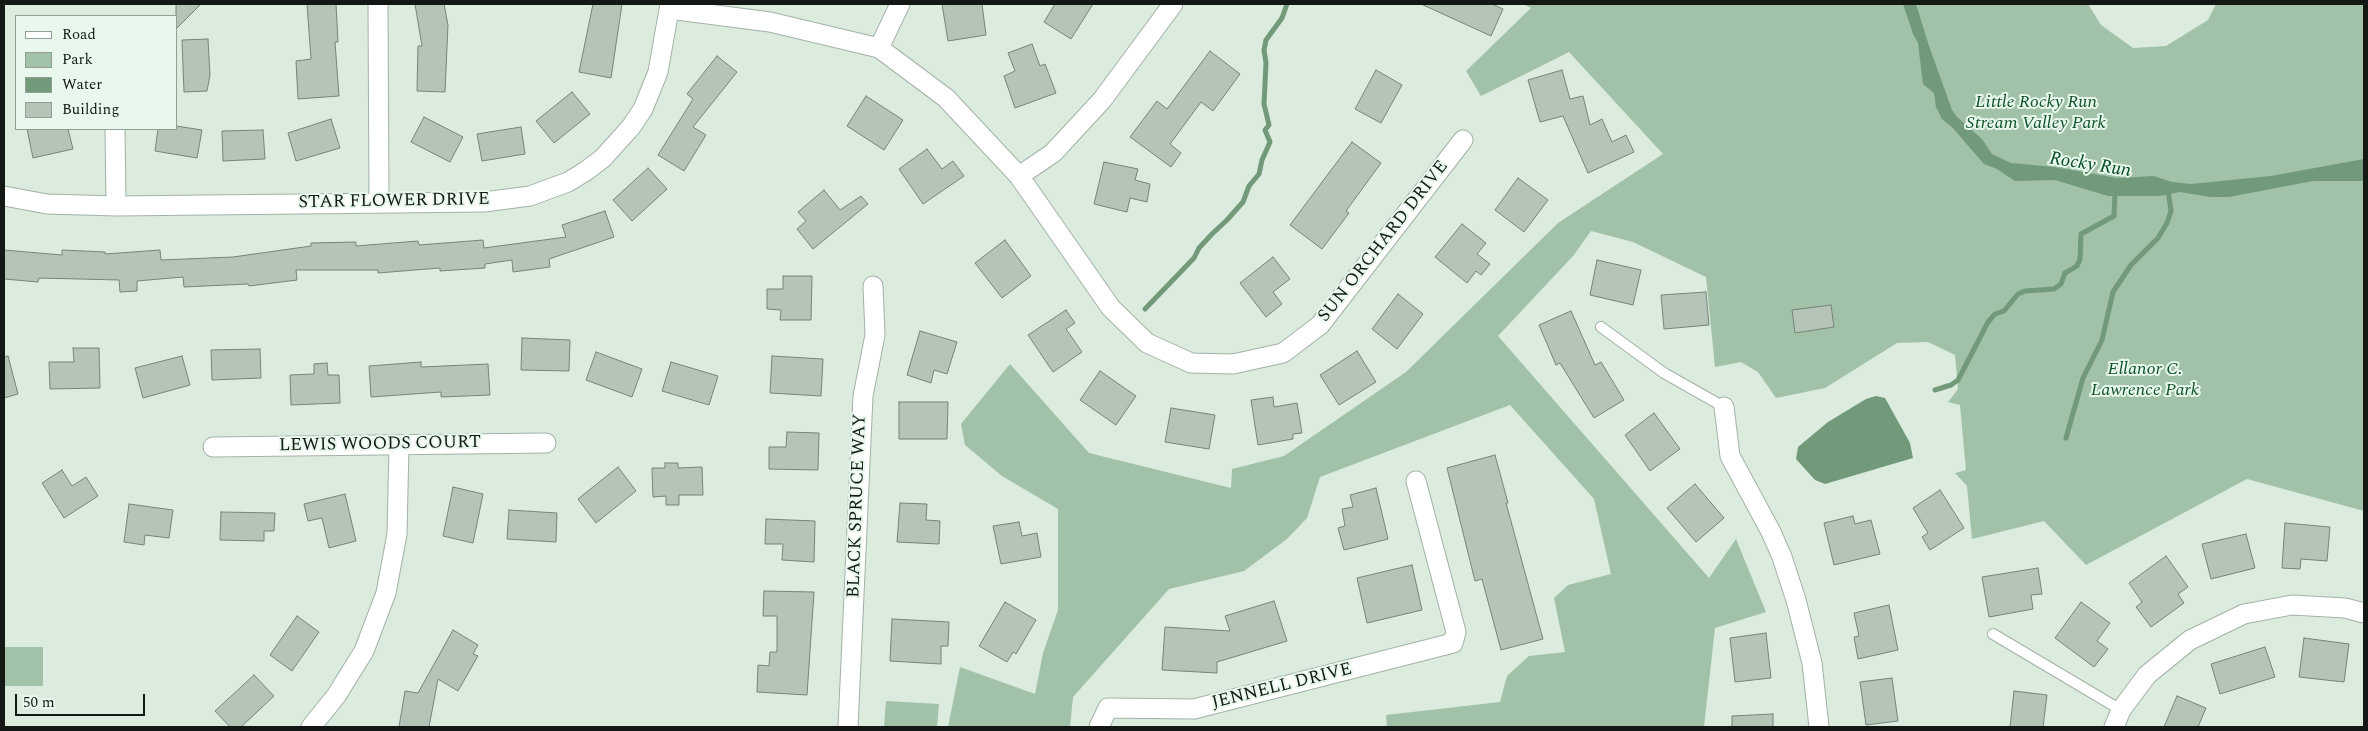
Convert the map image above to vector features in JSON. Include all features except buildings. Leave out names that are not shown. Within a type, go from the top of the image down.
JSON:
[{"type":"street","points":[[378,4],[379,202]]},
{"type":"street","points":[[879,48],[900,4]]},
{"type":"street","points":[[1019,176],[1053,153],[1102,100],[1172,4]]},
{"type":"street","name":"STAR FLOWER DRIVE","points":[[4,196],[47,204],[116,206],[512,200],[550,189],[586,171],[618,143],[642,109],[658,72],[669,6]]},
{"type":"street","name":"SUN ORCHARD DRIVE","points":[[669,6],[770,22],[879,48],[946,98],[1019,176],[1111,308],[1147,343],[1191,362],[1234,364],[1283,353],[1320,325],[1463,140]]},
{"type":"street","points":[[115,130],[116,206]]},
{"type":"street","name":"BLACK SPRUCE WAY","points":[[848,727],[863,396],[875,335],[873,286]]},
{"type":"street","points":[[1724,406],[1730,456],[1774,541],[1796,600],[1812,664],[1819,727]]},
{"type":"street","name":"LEWIS WOODS COURT","points":[[213,447],[546,443]]},
{"type":"street","points":[[311,727],[336,696],[364,651],[386,593],[397,534],[399,446]]},
{"type":"street","name":"JENNELL DRIVE","points":[[1099,727],[1108,708],[1194,709],[1453,643],[1456,632],[1416,481]]},
{"type":"street","points":[[2118,719],[2147,675],[2190,640],[2244,614],[2292,605],[2345,608],[2364,613]]},
{"type":"lane","points":[[1601,327],[1664,374],[1724,406]]},
{"type":"lane","points":[[1993,634],[2118,719]]},
{"type":"green space","points":[[1523,4],[2088,4],[2101,25],[2133,48],[2166,46],[2208,20],[2216,4],[2364,4],[2364,511],[2247,479],[2086,565],[2044,521],[1972,539],[1967,486],[1955,473],[1966,470],[1960,405],[1948,402],[1958,389],[1955,355],[1928,342],[1897,343],[1825,388],[1776,398],[1758,372],[1741,362],[1715,367],[1706,277],[1633,242],[1591,231],[1573,256],[1498,336],[1709,578],[1736,539],[1766,612],[1715,628],[1704,727],[1387,727],[1386,715],[1500,702],[1507,676],[1529,656],[1565,652],[1554,598],[1568,585],[1611,574],[1594,499],[1510,405],[1320,477],[1307,518],[1287,539],[1244,571],[1169,589],[1073,697],[1070,727],[948,727],[960,667],[1035,694],[1043,653],[1058,610],[1058,509],[1002,476],[965,445],[961,424],[1010,364],[1089,453],[1231,488],[1232,469],[1284,456],[1406,372],[1558,223],[1663,154],[1569,52],[1481,96],[1466,71],[1531,8]]},
{"type":"green space","points":[[4,647],[43,647],[43,686],[4,686]]},
{"type":"green space","points":[[886,701],[939,704],[937,727],[884,727]]},
{"type":"water","points":[[1903,4],[1916,4],[1952,110],[1957,117],[1982,139],[1992,154],[2011,163],[2054,167],[2117,178],[2154,176],[2172,182],[2191,184],[2271,176],[2364,159],[2364,181],[2313,181],[2229,197],[2210,197],[2180,192],[2160,196],[2108,196],[2055,180],[2015,181],[1997,169],[1984,164],[1952,127],[1942,119],[1936,107],[1934,93],[1923,84],[1918,43]]},
{"type":"water","points":[[1876,396],[1885,398],[1910,443],[1913,458],[1825,484],[1815,480],[1796,459],[1798,447],[1828,422],[1866,399]]},
{"type":"waterway","points":[[1145,309],[1194,258],[1199,248],[1243,202],[1249,186],[1259,174],[1262,160],[1270,142],[1265,130],[1269,125],[1264,104],[1266,63],[1264,50],[1266,40],[1282,18],[1287,4]]},
{"type":"waterway","points":[[2066,438],[2083,378],[2102,340],[2113,292],[2131,265],[2158,238],[2167,223],[2171,211],[2168,190]]},
{"type":"waterway","points":[[1935,390],[1951,385],[1958,380],[1988,322],[1995,314],[2004,311],[2018,294],[2025,291],[2054,289],[2061,284],[2065,273],[2077,266],[2080,259],[2081,234],[2114,216],[2115,192]]},
{"type":"park label","name":"Little Rocky Run Stream Valley Park","points":[[2036,113]]},
{"type":"park label","name":"Ellanor C. Lawrence Park","points":[[2145,380]]},
{"type":"water label","name":"Rocky Run","points":[[2090,166]]}]
